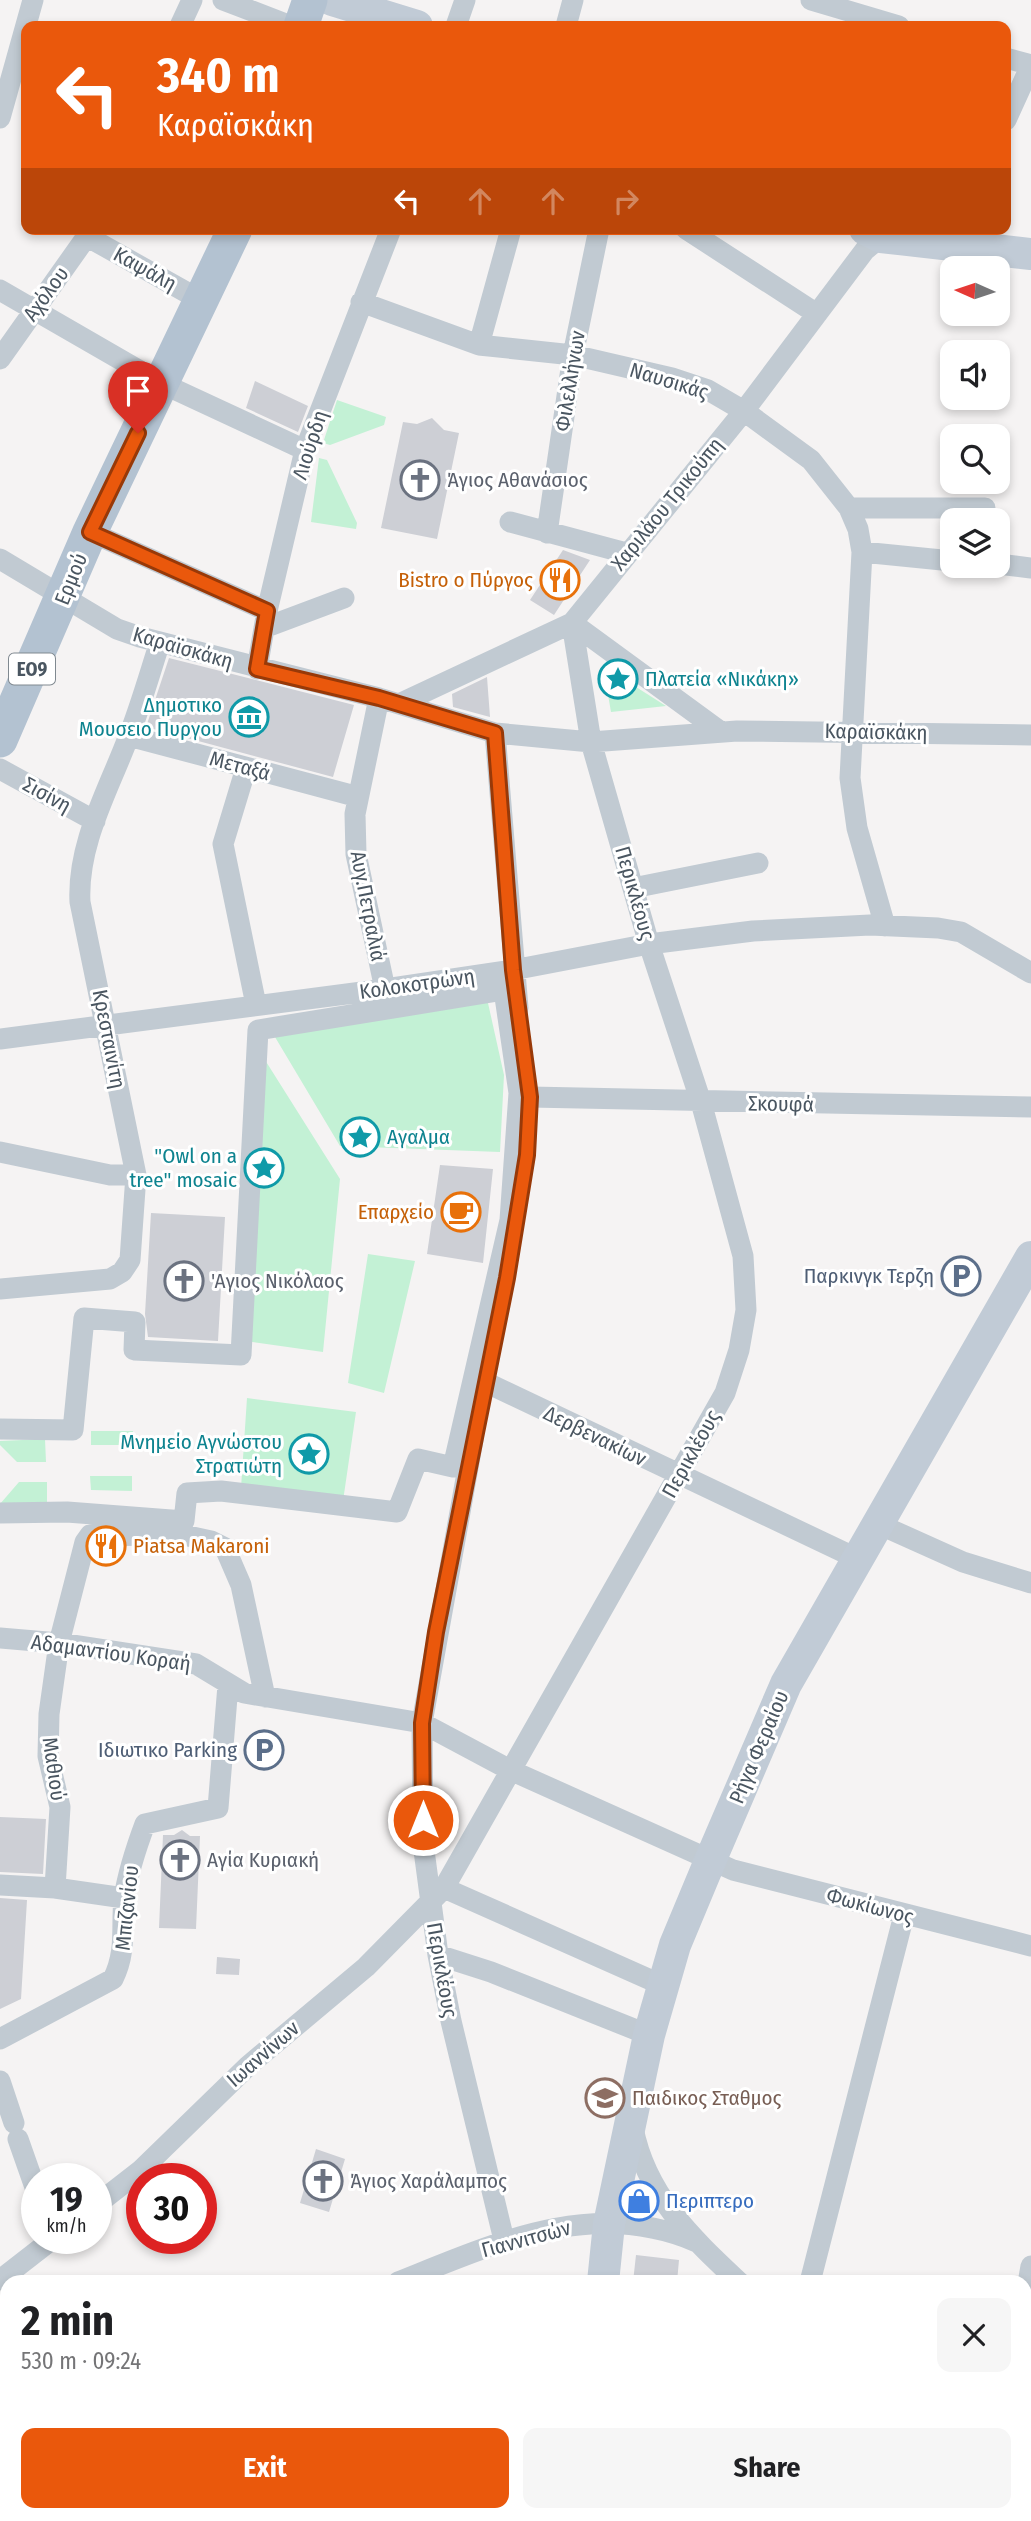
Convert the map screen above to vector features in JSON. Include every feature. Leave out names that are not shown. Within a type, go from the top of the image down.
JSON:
[{"type":"main road","points":[[303,21],[310,0]]},
{"type":"main road","name":"Ερμού","points":[[0,740],[64,598],[90,532],[232,235]]},
{"type":"street","points":[[27,21],[33,0]]},
{"type":"street","points":[[182,21],[191,0]]},
{"type":"street","points":[[223,0],[277,21]]},
{"type":"street","points":[[332,0],[401,21]]},
{"type":"street","points":[[458,21],[465,0]]},
{"type":"street","points":[[567,21],[573,0]]},
{"type":"street","points":[[811,0],[882,21]]},
{"type":"street","points":[[0,118],[21,43]]},
{"type":"street","points":[[1011,59],[1031,65],[1011,109]]},
{"type":"street","name":"Αχόλου","points":[[0,359],[89,235]]},
{"type":"street","name":"Καψάλη","points":[[93,235],[202,301]]},
{"type":"street","name":"Λιούρδη","points":[[257,669],[265,620],[305,450],[389,235]]},
{"type":"street","points":[[479,345],[509,235]]},
{"type":"street","name":"Φιλελλήνων","points":[[547,533],[573,355],[597,235]]},
{"type":"street","points":[[694,235],[817,314]]},
{"type":"street","name":"Χαριλάου Τρικούπη","points":[[389,701],[572,624],[626,553],[744,411],[865,250],[872,235]]},
{"type":"street","points":[[912,235],[970,238],[1031,254]]},
{"type":"street","points":[[0,290],[161,383],[305,450]]},
{"type":"street","name":"Ναυσικάς","points":[[361,302],[479,345],[573,355],[672,378],[708,390],[744,411],[811,460],[849,508],[858,528],[862,552],[850,778],[857,828],[885,926]]},
{"type":"street","points":[[849,508],[940,508]]},
{"type":"street","points":[[510,522],[626,553]]},
{"type":"street","points":[[90,532],[265,620],[344,598]]},
{"type":"street","points":[[862,552],[940,560]]},
{"type":"street","name":"Καραϊσκάκη","points":[[0,559],[117,629],[257,669],[389,701],[495,733],[592,742],[721,732],[853,731],[1031,735]]},
{"type":"street","points":[[1010,565],[1031,568]]},
{"type":"street","points":[[572,624],[721,732]]},
{"type":"street","name":"Περικλέους","points":[[504,2241],[467,2092],[438,1955],[437,1895],[549,1707],[724,1393],[738,1350],[746,1310],[743,1256],[701,1102],[649,944],[592,742],[572,624]]},
{"type":"street","name":"Κρεσταινίτη","points":[[0,1289],[110,1279],[122,1272],[130,1260],[136,1175],[80,902],[79,876],[95,821],[129,736],[159,645]]},
{"type":"street","name":"Αυγ.Πετραλιά","points":[[385,989],[356,854],[355,814],[389,701]]},
{"type":"street","points":[[495,733],[513,970],[530,1097],[527,1155],[448,1569],[422,1723],[423,1843],[437,1895],[662,1985]]},
{"type":"street","name":"Μεταξά","points":[[129,736],[351,795]]},
{"type":"street","points":[[246,768],[223,844],[256,1005]]},
{"type":"street","name":"Σισίνη","points":[[0,769],[95,821]]},
{"type":"street","points":[[633,888],[758,863]]},
{"type":"street","name":"Κολοκοτρώνη","points":[[0,1039],[385,989],[513,970],[649,944],[753,931],[885,926],[961,932],[1031,973]]},
{"type":"street","points":[[0,1429],[73,1430],[83,1318],[135,1322],[134,1350],[241,1355],[258,1030],[504,990],[519,1093],[510,1220],[453,1467],[418,1459],[397,1513],[221,1491],[187,1493],[184,1521],[67,1512],[0,1513]]},
{"type":"street","name":"Σκουφά","points":[[530,1097],[1031,1107]]},
{"type":"street","points":[[0,1152],[110,1175],[136,1175]]},
{"type":"street","name":"Ρήγα Φεραίου","points":[[604,2275],[609,2224],[649,2035],[662,1985],[710,1861],[786,1684],[876,1523],[1028,1266]]},
{"type":"street","name":"Δερβενακίων","points":[[485,1382],[678,1477],[858,1559]]},
{"type":"street","points":[[876,1523],[963,1562],[1031,1583]]},
{"type":"street","name":"Μαθιού","points":[[55,1888],[60,1807],[48,1747],[59,1643],[85,1542],[97,1533],[188,1536],[211,1541],[225,1548],[241,1584],[265,1697]]},
{"type":"street","name":"Αδαμαντίου Κοραή","points":[[0,1638],[59,1643],[196,1664],[244,1693],[422,1723],[510,1770]]},
{"type":"street","name":"Μπιζανίου","points":[[0,2039],[113,1979],[124,1946],[124,1898],[133,1854],[145,1824],[218,1808],[228,1685]]},
{"type":"street","name":"Φωκίωνος","points":[[510,1770],[733,1870],[1031,1946]]},
{"type":"street","points":[[0,1885],[55,1888],[124,1898]]},
{"type":"street","name":"Ιωαννίνων","points":[[112,2193],[141,2170],[248,2066],[366,1967],[437,1895]]},
{"type":"street","points":[[812,2275],[904,1915]]},
{"type":"street","points":[[438,1955],[491,1972],[649,2035]]},
{"type":"street","points":[[0,2081],[27,2163]]},
{"type":"street","name":"Γιαννιτσών","points":[[632,2120],[645,2173],[697,2242],[731,2275]]},
{"type":"street","name":"Γιαννιτσών","points":[[416,2275],[504,2241],[568,2224],[665,2228],[697,2242]]},
{"type":"street","points":[[6,2275],[34,2254]]},
{"type":"green space","points":[[337,400],[386,417],[384,425],[330,445],[323,443]]},
{"type":"green space","points":[[319,458],[327,460],[357,523],[356,529],[311,522]]},
{"type":"green space","points":[[603,666],[666,706],[611,712]]},
{"type":"green space","points":[[486,994],[504,1075],[500,1152],[340,1146],[275,1037]]},
{"type":"green space","points":[[265,1060],[340,1179],[323,1352],[239,1340]]},
{"type":"green space","points":[[368,1254],[415,1261],[384,1393],[348,1383]]},
{"type":"green space","points":[[247,1398],[356,1412],[343,1501],[241,1488]]},
{"type":"green space","points":[[91,1431],[133,1431],[132,1445],[91,1445]]},
{"type":"green space","points":[[45,1439],[46,1462],[17,1462],[0,1445],[0,1441]]},
{"type":"green space","points":[[90,1476],[132,1476],[132,1491],[91,1490]]},
{"type":"green space","points":[[19,1482],[47,1482],[47,1504],[0,1504]]},
{"type":"building","points":[[255,381],[308,406],[298,432],[246,408]]},
{"type":"building","name":"Άγιος Αθανάσιος","points":[[432,418],[444,430],[459,433],[437,539],[381,528],[403,422],[417,424]]},
{"type":"building","name":"Bistro ο Πύργος","points":[[563,550],[590,560],[554,615],[530,600]]},
{"type":"building","name":"Δημοτικο Μουσειο Πυργου","points":[[169,658],[354,705],[333,777],[146,727]]},
{"type":"building","points":[[487,677],[490,717],[453,707],[452,694]]},
{"type":"building","name":"Επαρχείο","points":[[440,1165],[493,1169],[483,1263],[427,1254]]},
{"type":"building","name":"'Αγιος Νικόλαος","points":[[151,1213],[225,1217],[218,1341],[148,1337],[145,1314]]},
{"type":"building","points":[[0,1817],[46,1819],[43,1874],[0,1872]]},
{"type":"building","name":"Αγία Κυριακή","points":[[182,1830],[190,1836],[200,1836],[196,1929],[159,1928],[163,1835],[174,1835]]},
{"type":"building","points":[[0,1898],[27,1900],[21,1999],[0,2009]]},
{"type":"building","points":[[217,1957],[240,1959],[239,1975],[216,1974]]},
{"type":"building","name":"Άγιος Χαράλαμπος","points":[[316,2149],[345,2159],[329,2212],[300,2203]]},
{"type":"building","points":[[636,2255],[679,2260],[678,2275],[634,2275]]},
{"type":"place","name":"Άγιος Αθανάσιος","points":[[420,480]]},
{"type":"place","name":"Bistro ο Πύργος","points":[[560,580]]},
{"type":"place","name":"Πλατεία «Νικάκη»","points":[[618,679]]},
{"type":"place","name":"Δημοτικο Μουσειο Πυργου","points":[[249,717]]},
{"type":"place","name":"Αγαλμα","points":[[360,1137]]},
{"type":"place","name":"\"Owl on a tree\" mosaic","points":[[264,1168]]},
{"type":"place","name":"Επαρχείο","points":[[461,1212]]},
{"type":"place","name":"Παρκινγκ Τερζη","points":[[961,1276]]},
{"type":"place","name":"'Αγιος Νικόλαος","points":[[184,1281]]},
{"type":"place","name":"Μνημείο Αγνώστου Στρατιώτη","points":[[309,1454]]},
{"type":"place","name":"Piatsa Makaroni","points":[[106,1546]]},
{"type":"place","name":"Ιδιωτικο Parking","points":[[264,1750]]},
{"type":"place","name":"Αγία Κυριακή","points":[[180,1860]]},
{"type":"place","name":"Παιδικος Σταθμος","points":[[605,2098]]},
{"type":"place","name":"Άγιος Χαράλαμπος","points":[[323,2181]]},
{"type":"place","name":"Περιπτερο","points":[[639,2201]]},
{"type":"route","points":[[138,433],[90,532],[267,611],[257,669],[379,698],[495,733],[513,970],[530,1097],[527,1155],[507,1278],[436,1632],[422,1723],[423,1820]]}]
